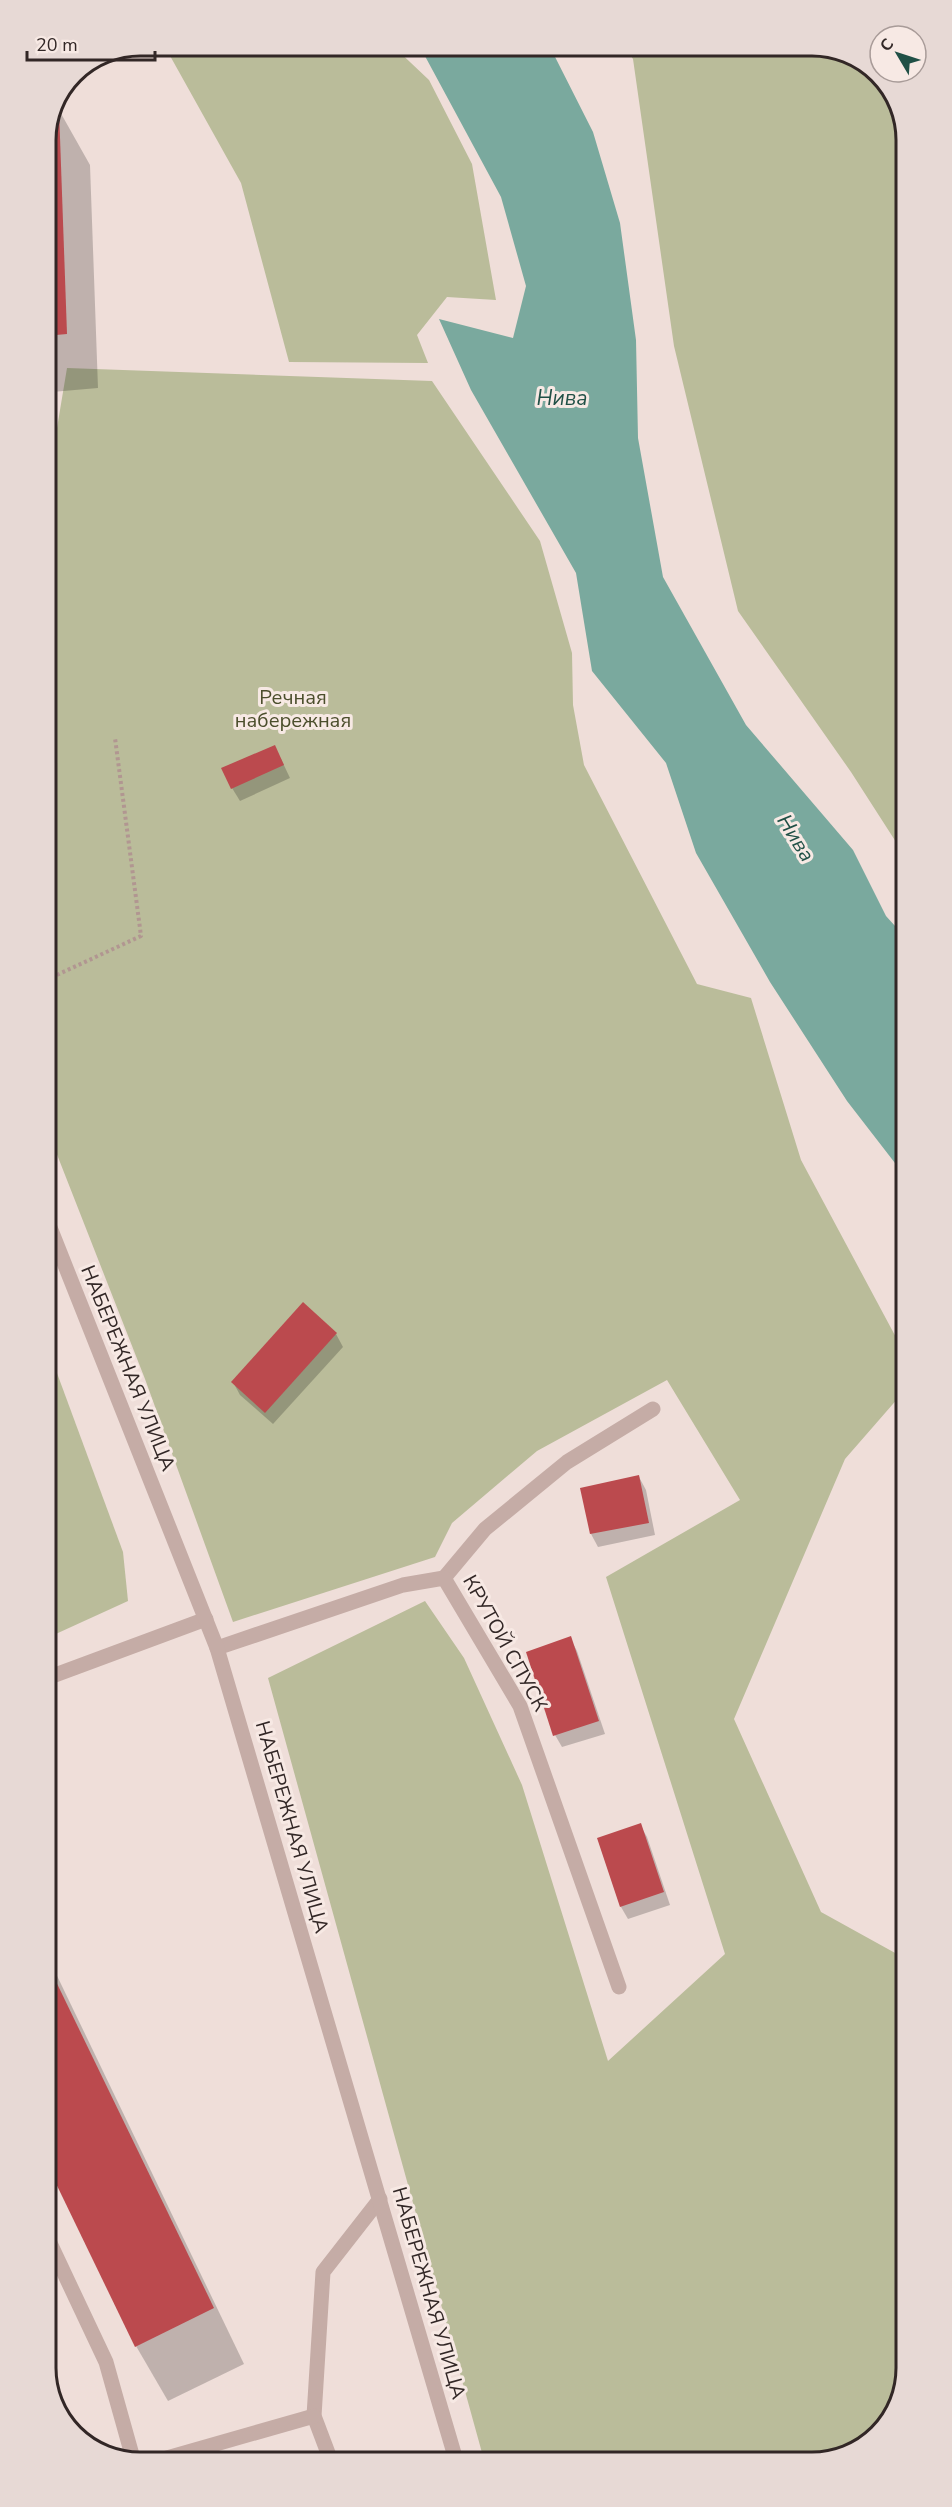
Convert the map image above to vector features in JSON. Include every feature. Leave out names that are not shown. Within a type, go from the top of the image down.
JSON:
[{"type":"street","name":"НАБЕРЕЖНАЯ УЛИЦА","points":[[56,1243],[218,1648],[454,2451]]},
{"type":"street","points":[[444,1578],[485,1529],[567,1462],[653,1409]]},
{"type":"street","name":"КРУТОЙ СПУСК","points":[[218,1648],[403,1585],[444,1578],[520,1706],[619,1987]]},
{"type":"street","points":[[56,1675],[206,1619]]},
{"type":"street","points":[[328,2451],[314,2416],[323,2272],[380,2199]]},
{"type":"street","points":[[56,2256],[106,2361],[131,2451]]},
{"type":"street","points":[[191,2451],[314,2416]]},
{"type":"path","points":[[56,975],[141,936],[115,738]]},
{"type":"green space","points":[[170,56],[404,56],[429,80],[472,164],[496,300],[447,297],[417,335],[428,363],[289,362],[241,183]]},
{"type":"green space","points":[[631,56],[818,56],[845,62],[864,73],[868,77],[868,84],[876,84],[888,102],[896,129],[896,842],[851,772],[738,611],[674,346]]},
{"type":"green space","name":"Речная набережная","points":[[67,368],[432,381],[540,541],[572,653],[573,705],[584,765],[697,984],[751,998],[801,1160],[896,1337],[896,1400],[845,1459],[734,1719],[821,1912],[896,1953],[896,2378],[888,2405],[879,2419],[868,2431],[845,2445],[812,2452],[482,2452],[268,1678],[425,1601],[464,1658],[522,1785],[608,2061],[725,1954],[606,1577],[740,1500],[667,1380],[537,1451],[452,1523],[435,1557],[233,1622],[145,1379],[56,1152],[56,434]]},
{"type":"green space","points":[[56,1370],[123,1552],[128,1601],[56,1634]]},
{"type":"water","name":"Нива","points":[[425,56],[555,56],[593,132],[620,223],[636,340],[638,438],[663,577],[746,725],[853,850],[886,916],[896,927],[896,1164],[847,1101],[770,982],[696,853],[666,763],[592,671],[576,573],[471,390],[439,319],[513,338],[526,286],[501,197]]},
{"type":"building","points":[[59,115],[67,334],[56,335],[56,134]]},
{"type":"building","points":[[275,745],[284,765],[231,789],[221,768]]},
{"type":"building","points":[[303,1302],[337,1333],[265,1413],[231,1382]]},
{"type":"building","points":[[639,1475],[649,1523],[590,1534],[580,1488]]},
{"type":"building","points":[[571,1636],[599,1721],[553,1736],[526,1652]]},
{"type":"building","points":[[641,1823],[664,1892],[620,1907],[597,1838]]},
{"type":"building","points":[[56,1982],[214,2308],[135,2347],[56,2184]]}]
